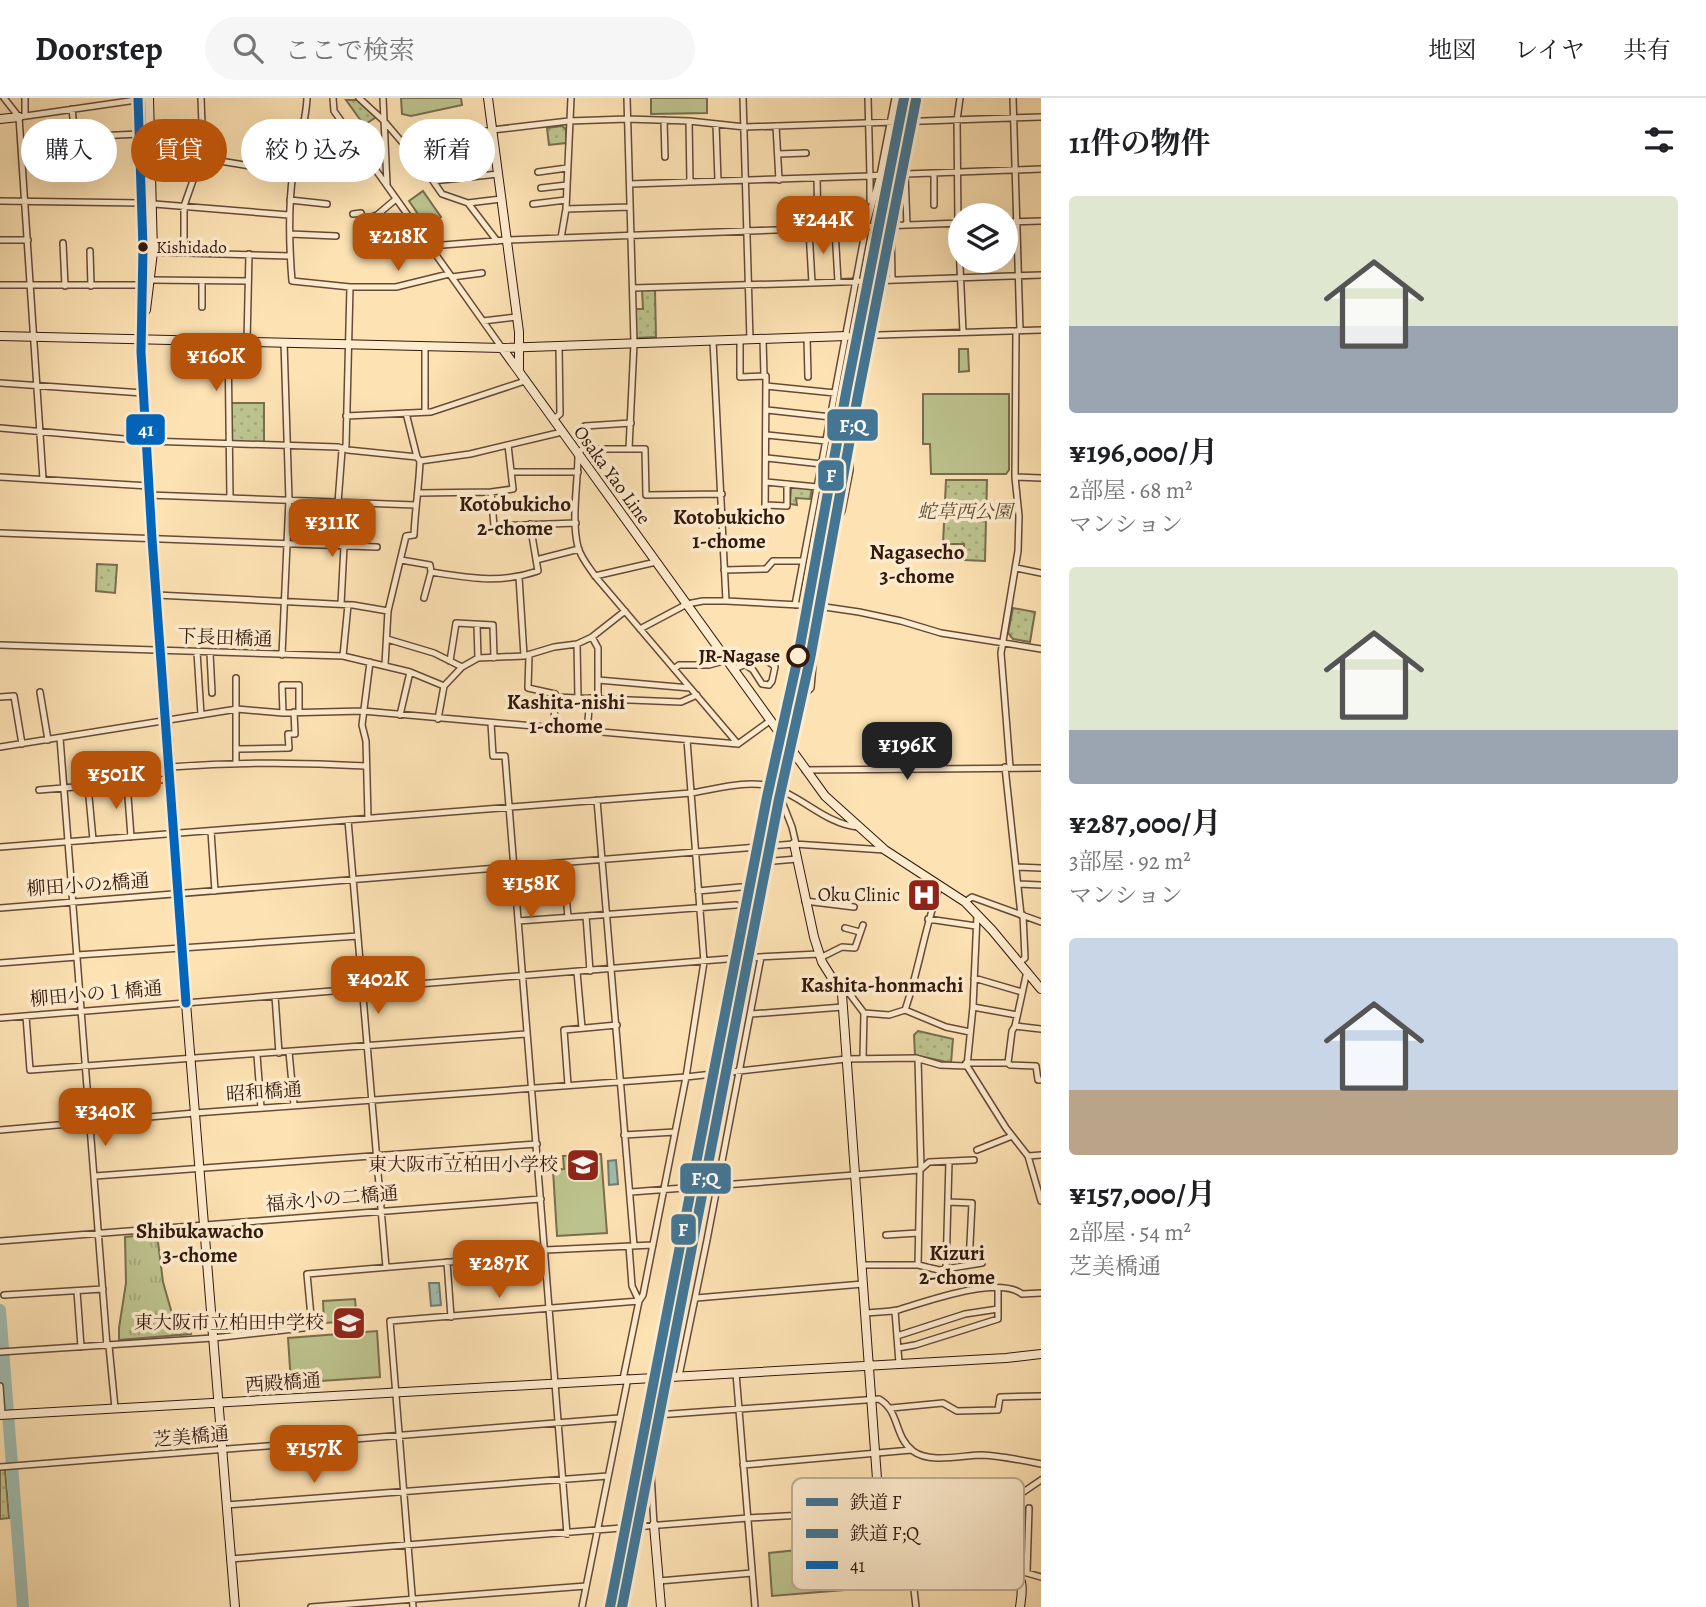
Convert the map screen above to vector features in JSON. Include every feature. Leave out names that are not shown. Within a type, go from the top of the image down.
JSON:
[{"type":"street","points":[[4,98],[22,116]]},
{"type":"street","points":[[24,98],[22,116],[25,201],[43,479]]},
{"type":"street","points":[[0,119],[150,98],[153,252],[146,327],[142,340]]},
{"type":"street","points":[[201,98],[201,119]]},
{"type":"street","points":[[306,119],[307,98]]},
{"type":"street","points":[[333,98],[334,111],[502,348]]},
{"type":"street","points":[[359,98],[382,119]]},
{"type":"street","points":[[383,98],[384,119]]},
{"type":"street","points":[[491,119],[488,98],[494,98]]},
{"type":"street","points":[[561,238],[566,209],[570,98]]},
{"type":"street","points":[[627,98],[634,343],[629,449]]},
{"type":"street","points":[[743,98],[750,340]]},
{"type":"street","points":[[867,224],[870,176],[868,98]]},
{"type":"street","points":[[795,605],[867,224],[895,98]]},
{"type":"street","points":[[813,639],[806,653],[801,686],[803,691],[811,688],[813,639],[831,533],[842,511],[850,470],[848,443],[867,344],[863,335],[887,226],[894,174],[910,98]]},
{"type":"street","points":[[959,203],[957,120],[960,98]]},
{"type":"street","points":[[1013,98],[1016,203]]},
{"type":"street","points":[[138,99],[139,119]]},
{"type":"street","points":[[72,109],[73,119]]},
{"type":"street","points":[[495,130],[569,121],[627,119],[689,121],[745,127],[1041,117]]},
{"type":"street","points":[[664,120],[665,157]]},
{"type":"street","points":[[689,121],[690,182]]},
{"type":"street","points":[[385,122],[399,139]]},
{"type":"street","points":[[716,124],[719,181]]},
{"type":"street","points":[[776,126],[779,180]]},
{"type":"street","points":[[385,142],[387,184]]},
{"type":"street","points":[[495,152],[501,199],[502,240],[517,317],[520,372]]},
{"type":"street","points":[[778,154],[806,153]]},
{"type":"street","points":[[538,172],[568,168]]},
{"type":"street","points":[[630,184],[1041,169]]},
{"type":"street","points":[[933,173],[934,205]]},
{"type":"street","points":[[905,174],[907,225]]},
{"type":"street","points":[[817,178],[818,229]]},
{"type":"street","points":[[141,182],[143,393],[152,539],[190,1060],[235,1607]]},
{"type":"street","points":[[184,252],[184,205],[192,182]]},
{"type":"street","points":[[292,182],[289,215],[292,281],[350,287],[396,287],[450,275],[482,273]]},
{"type":"street","points":[[434,182],[442,194],[468,203],[501,199]]},
{"type":"street","points":[[541,188],[567,185]]},
{"type":"street","points":[[363,220],[377,215],[396,199]]},
{"type":"street","points":[[290,200],[327,204]]},
{"type":"street","points":[[533,204],[566,200]]},
{"type":"street","points":[[0,201],[184,205],[289,215]]},
{"type":"street","points":[[468,203],[502,240]]},
{"type":"street","points":[[566,209],[631,207]]},
{"type":"street","points":[[353,214],[361,214],[366,232]]},
{"type":"street","points":[[1018,222],[1041,221]]},
{"type":"street","points":[[430,246],[502,240],[835,229],[867,224],[887,226],[948,223]]},
{"type":"street","points":[[887,226],[892,279]]},
{"type":"street","points":[[835,229],[838,282]]},
{"type":"street","points":[[809,230],[812,283]]},
{"type":"street","points":[[289,234],[336,236]]},
{"type":"street","points":[[0,240],[28,240]]},
{"type":"street","points":[[63,243],[65,286]]},
{"type":"street","points":[[90,251],[91,286]]},
{"type":"street","points":[[153,252],[290,256]]},
{"type":"street","points":[[247,341],[249,254]]},
{"type":"street","points":[[961,273],[963,331]]},
{"type":"street","points":[[1018,273],[1015,477],[1019,516],[1016,568],[1000,653],[1007,768],[1025,958],[1020,962]]},
{"type":"street","points":[[633,288],[1041,275]]},
{"type":"street","points":[[150,280],[248,281]]},
{"type":"street","points":[[202,281],[202,307]]},
{"type":"street","points":[[0,285],[141,285]]},
{"type":"street","points":[[338,503],[346,416],[350,287]]},
{"type":"street","points":[[483,321],[517,317]]},
{"type":"street","points":[[0,336],[502,348],[1041,330]]},
{"type":"street","points":[[807,338],[808,377]]},
{"type":"street","points":[[763,339],[767,411],[765,516]]},
{"type":"street","points":[[740,340],[740,377],[764,376]]},
{"type":"street","points":[[228,341],[230,498]]},
{"type":"street","points":[[713,341],[726,601]]},
{"type":"street","points":[[282,655],[289,500],[284,342]]},
{"type":"street","points":[[553,420],[560,414],[559,345]]},
{"type":"street","points":[[425,346],[425,412]]},
{"type":"street","name":"Osaka Yao Line","points":[[502,348],[771,720],[804,770],[839,810],[885,850],[965,902],[1041,989]]},
{"type":"street","points":[[346,416],[425,412],[526,381]]},
{"type":"street","points":[[0,383],[143,393]]},
{"type":"street","points":[[766,386],[835,393]]},
{"type":"street","points":[[767,411],[831,417]]},
{"type":"street","points":[[385,665],[388,611],[407,536],[414,535],[415,505],[419,493],[418,459],[406,413]]},
{"type":"street","points":[[585,426],[608,425],[608,422],[631,423]]},
{"type":"street","points":[[0,428],[147,441],[344,448],[418,459],[471,454],[562,432]]},
{"type":"street","points":[[767,435],[826,441]]},
{"type":"street","points":[[419,493],[513,489],[509,445]]},
{"type":"street","points":[[722,494],[646,495],[645,449],[582,449],[578,454],[576,523],[579,549],[595,576],[738,744]]},
{"type":"street","points":[[766,458],[822,464]]},
{"type":"street","points":[[511,472],[578,472]]},
{"type":"street","points":[[0,477],[230,498],[415,505]]},
{"type":"street","points":[[1015,477],[1041,478]]},
{"type":"street","points":[[766,482],[817,487]]},
{"type":"street","points":[[766,505],[787,506],[787,484]]},
{"type":"street","points":[[491,492],[494,526],[576,523]]},
{"type":"street","points":[[431,572],[492,580],[519,578],[538,571],[530,524]]},
{"type":"street","points":[[0,533],[377,547]]},
{"type":"street","points":[[723,544],[758,542]]},
{"type":"street","points":[[341,604],[344,546]]},
{"type":"street","points":[[536,560],[579,549]]},
{"type":"street","points":[[401,560],[430,565],[431,572],[424,598]]},
{"type":"street","points":[[724,570],[766,569],[773,561],[803,561]]},
{"type":"street","points":[[595,576],[656,562]]},
{"type":"street","points":[[1016,568],[1041,573]]},
{"type":"street","points":[[519,578],[527,688],[555,694],[554,729]]},
{"type":"street","points":[[157,595],[341,604],[388,611]]},
{"type":"street","points":[[640,629],[687,604],[726,601],[818,606],[901,621],[942,633],[1041,649]]},
{"type":"street","points":[[343,656],[348,605]]},
{"type":"street","points":[[438,719],[444,686],[462,667],[478,659],[526,656],[554,647],[577,644],[592,637],[625,611]]},
{"type":"street","points":[[450,661],[456,623],[493,625],[494,658]]},
{"type":"street","points":[[477,625],[478,659]]},
{"type":"street","points":[[592,637],[598,648],[598,698]]},
{"type":"street","points":[[387,639],[413,646],[462,667]]},
{"type":"street","points":[[577,644],[578,698]]},
{"type":"street","name":"下長田橋通","points":[[0,645],[343,656],[410,672],[444,686]]},
{"type":"street","points":[[197,652],[201,715]]},
{"type":"street","points":[[210,653],[212,693]]},
{"type":"street","points":[[674,669],[679,665],[709,666],[727,660]]},
{"type":"street","points":[[734,669],[757,660],[769,661],[775,667],[772,681],[765,686],[746,665]]},
{"type":"street","points":[[368,818],[363,711],[370,662]]},
{"type":"street","points":[[400,715],[410,672]]},
{"type":"street","points":[[236,678],[236,762]]},
{"type":"street","points":[[598,680],[690,688]]},
{"type":"street","points":[[237,749],[289,748],[288,734],[295,734],[299,685],[282,685],[283,713]]},
{"type":"street","points":[[40,692],[48,740]]},
{"type":"street","points":[[555,697],[681,702],[697,695]]},
{"type":"street","points":[[0,696],[14,696],[22,744]]},
{"type":"street","points":[[587,731],[590,698]]},
{"type":"street","points":[[0,747],[237,709],[283,713],[363,711],[738,744],[771,720]]},
{"type":"street","points":[[491,723],[493,756],[505,756],[567,1534]]},
{"type":"street","points":[[60,738],[84,1066],[114,1408]]},
{"type":"street","points":[[582,1607],[639,1301],[643,1295],[686,1076],[704,962],[687,740]]},
{"type":"street","points":[[784,740],[776,788],[792,827],[805,901],[820,956],[842,995],[877,1478]]},
{"type":"street","points":[[170,766],[236,762],[365,766]]},
{"type":"street","points":[[804,770],[1041,768]]},
{"type":"street","points":[[39,790],[171,779]]},
{"type":"street","points":[[127,783],[131,837]]},
{"type":"street","points":[[0,847],[691,793],[760,784],[776,788],[847,826],[858,827]]},
{"type":"street","points":[[88,786],[93,839]]},
{"type":"street","points":[[597,800],[628,1188],[631,1192],[632,1286],[639,1301]]},
{"type":"street","points":[[834,820],[839,810]]},
{"type":"street","points":[[348,820],[386,1267]]},
{"type":"street","points":[[211,831],[215,891]]},
{"type":"street","name":"柳田小の2橋通","points":[[0,908],[795,844],[885,850]]},
{"type":"street","points":[[762,862],[797,859]]},
{"type":"street","points":[[563,863],[568,917]]},
{"type":"street","points":[[1016,867],[1041,868]]},
{"type":"street","points":[[1018,884],[1041,885]]},
{"type":"street","points":[[905,1010],[913,987],[928,919],[940,885]]},
{"type":"street","points":[[698,891],[741,887]]},
{"type":"street","points":[[965,902],[972,897],[1041,922]]},
{"type":"street","points":[[805,901],[854,907]]},
{"type":"street","points":[[518,920],[736,905]]},
{"type":"street","points":[[977,915],[973,1007],[967,1065],[1012,1136],[1028,1156],[1041,1201]]},
{"type":"street","points":[[586,916],[590,971]]},
{"type":"street","points":[[928,919],[976,926]]},
{"type":"street","name":"柳田小の１橋通","points":[[0,1018],[761,957],[820,956],[842,947],[855,948],[862,928],[845,928]]},
{"type":"street","points":[[0,963],[358,936]]},
{"type":"street","points":[[679,1376],[761,957]]},
{"type":"street","points":[[1008,1063],[1012,1031],[1027,971]]},
{"type":"street","points":[[577,972],[582,1028]]},
{"type":"street","points":[[974,978],[1022,992]]},
{"type":"street","points":[[842,995],[849,993],[864,1013],[863,1058]]},
{"type":"street","points":[[275,996],[279,1053]]},
{"type":"street","points":[[751,1014],[842,1007]]},
{"type":"street","points":[[973,1007],[1017,1015]]},
{"type":"street","points":[[864,1013],[889,1015],[905,1010],[946,1027],[970,1032]]},
{"type":"street","points":[[26,1016],[30,1070],[526,1034]]},
{"type":"street","points":[[568,1085],[564,1030],[617,1026]]},
{"type":"street","points":[[1015,1026],[1041,1029]]},
{"type":"street","points":[[289,1052],[294,1105]]},
{"type":"street","points":[[257,1055],[261,1108]]},
{"type":"street","name":"昭和橋通","points":[[0,1130],[686,1076],[863,1058],[918,1059],[940,1065],[1008,1063],[1036,1066],[1038,1080],[1041,1080]]},
{"type":"street","points":[[918,1059],[918,1265]]},
{"type":"street","points":[[624,1135],[675,1132]]},
{"type":"street","points":[[977,1150],[1012,1136]]},
{"type":"street","points":[[94,1176],[537,1144]]},
{"type":"street","points":[[1028,1156],[1041,1155]]},
{"type":"street","points":[[631,1192],[920,1169],[929,1162],[974,1160]]},
{"type":"street","points":[[946,1269],[949,1161]]},
{"type":"street","name":"福永小の二橋通","points":[[0,1241],[541,1199]]},
{"type":"street","points":[[948,1202],[972,1203],[969,1264]]},
{"type":"street","points":[[886,1235],[918,1233]]},
{"type":"street","points":[[2,1352],[212,1338],[312,1327],[307,1274],[653,1245]]},
{"type":"street","points":[[447,1262],[451,1317]]},
{"type":"street","points":[[862,1265],[918,1265],[939,1270],[982,1262]]},
{"type":"street","points":[[696,1298],[863,1284]]},
{"type":"street","points":[[4,1295],[103,1289]]},
{"type":"street","points":[[865,1314],[895,1311],[958,1292],[998,1289],[1017,1290],[1022,1294],[1041,1293]]},
{"type":"street","points":[[898,1348],[998,1319],[998,1289]]},
{"type":"street","points":[[77,1291],[81,1347]]},
{"type":"street","points":[[413,1604],[390,1321],[639,1301]]},
{"type":"street","points":[[897,1336],[965,1314],[998,1309]]},
{"type":"street","points":[[895,1311],[899,1363]]},
{"type":"street","name":"西殿橋通","points":[[5,1414],[1041,1354]]},
{"type":"street","points":[[736,1372],[755,1607]]},
{"type":"street","points":[[661,1607],[650,1456],[664,1376]]},
{"type":"street","points":[[0,1386],[5,1414]]},
{"type":"street","points":[[891,1408],[943,1403],[957,1411],[998,1410],[1000,1397],[1041,1396]]},
{"type":"street","points":[[657,1415],[879,1399],[891,1408],[902,1438],[917,1454],[936,1457],[979,1455],[1041,1464]]},
{"type":"street","name":"芝美橋通","points":[[0,1467],[619,1418]]},
{"type":"street","points":[[743,1465],[911,1450]]},
{"type":"street","points":[[226,1505],[608,1476]]},
{"type":"street","points":[[1024,1492],[1041,1480]]},
{"type":"street","points":[[1027,1572],[1028,1508]]},
{"type":"street","points":[[230,1559],[792,1515]]},
{"type":"street","points":[[1024,1572],[1041,1577]]},
{"type":"street","points":[[659,1581],[752,1573]]},
{"type":"street","points":[[311,1607],[413,1604],[586,1586]]},
{"type":"green space","points":[[357,98],[378,116],[373,119],[360,119],[346,100]]},
{"type":"green space","points":[[401,98],[461,98],[462,105],[411,116],[402,114]]},
{"type":"green space","points":[[651,98],[707,98],[707,113],[651,114]]},
{"type":"green space","points":[[562,126],[566,129],[566,143],[549,145],[547,128]]},
{"type":"green space","points":[[423,191],[441,217],[427,227],[409,201]]},
{"type":"green space","points":[[642,290],[655,290],[656,337],[636,338],[635,309],[643,309]]},
{"type":"green space","points":[[959,349],[968,349],[969,371],[959,372]]},
{"type":"green space","points":[[923,394],[1009,394],[1009,470],[1006,474],[931,474],[930,444],[923,444]]},
{"type":"green space","points":[[231,403],[264,403],[264,443],[234,443],[231,439]]},
{"type":"green space","name":"蛇草西公園","points":[[946,480],[987,480],[985,561],[965,560],[964,544],[943,544]]},
{"type":"green space","points":[[793,486],[812,488],[810,499],[796,498],[797,505],[790,504]]},
{"type":"green space","points":[[97,564],[117,565],[115,593],[96,591]]},
{"type":"green space","points":[[1013,608],[1035,612],[1030,642],[1013,639],[1008,633]]},
{"type":"green space","points":[[918,1031],[953,1039],[951,1063],[915,1055],[914,1035]]},
{"type":"green space","points":[[601,1154],[607,1233],[557,1236],[553,1170],[564,1169],[563,1156]]},
{"type":"green space","points":[[157,1234],[163,1282],[175,1324],[189,1324],[191,1334],[119,1340],[126,1283],[125,1237]]},
{"type":"green space","points":[[355,1299],[357,1321],[324,1323],[323,1301]]},
{"type":"green space","points":[[377,1331],[380,1377],[291,1383],[288,1338]]},
{"type":"green space","points":[[0,1470],[5,1470],[9,1518],[0,1519]]},
{"type":"green space","points":[[792,1551],[792,1590],[844,1590],[772,1596],[769,1553]]},
{"type":"water","points":[[616,1160],[618,1184],[609,1185],[608,1161]]},
{"type":"water","points":[[429,1283],[439,1283],[441,1305],[431,1306]]},
{"type":"waterway","points":[[0,1310],[23,1607]]},
{"type":"rail line","name":"F","points":[[610,1607],[767,797],[798,657],[904,98]]},
{"type":"rail line","name":"F;Q","points":[[622,1607],[779,799],[810,659],[916,100]]},
{"type":"transit line","name":"41","points":[[138,98],[143,248],[141,352],[186,1003]]},
{"type":"place","name":"Kishidado","points":[[143,247]]},
{"type":"place","name":"JR-Nagase","points":[[798,656]]},
{"type":"place","name":"Oku Clinic","points":[[924,895]]},
{"type":"place","name":"東大阪市立柏田小学校","points":[[583,1165]]},
{"type":"place","name":"東大阪市立柏田中学校","points":[[349,1323]]},
{"type":"district","name":"Kotobukicho 2-chome","points":[[515,516]]},
{"type":"district","name":"Kotobukicho 1-chome","points":[[729,529]]},
{"type":"district","name":"Nagasecho 3-chome","points":[[917,564]]},
{"type":"district","name":"Kashita-nishi 1-chome","points":[[566,714]]},
{"type":"district","name":"Kashita-honmachi","points":[[882,985]]},
{"type":"district","name":"Shibukawacho 3-chome","points":[[200,1243]]},
{"type":"district","name":"Kizuri 2-chome","points":[[957,1265]]}]
